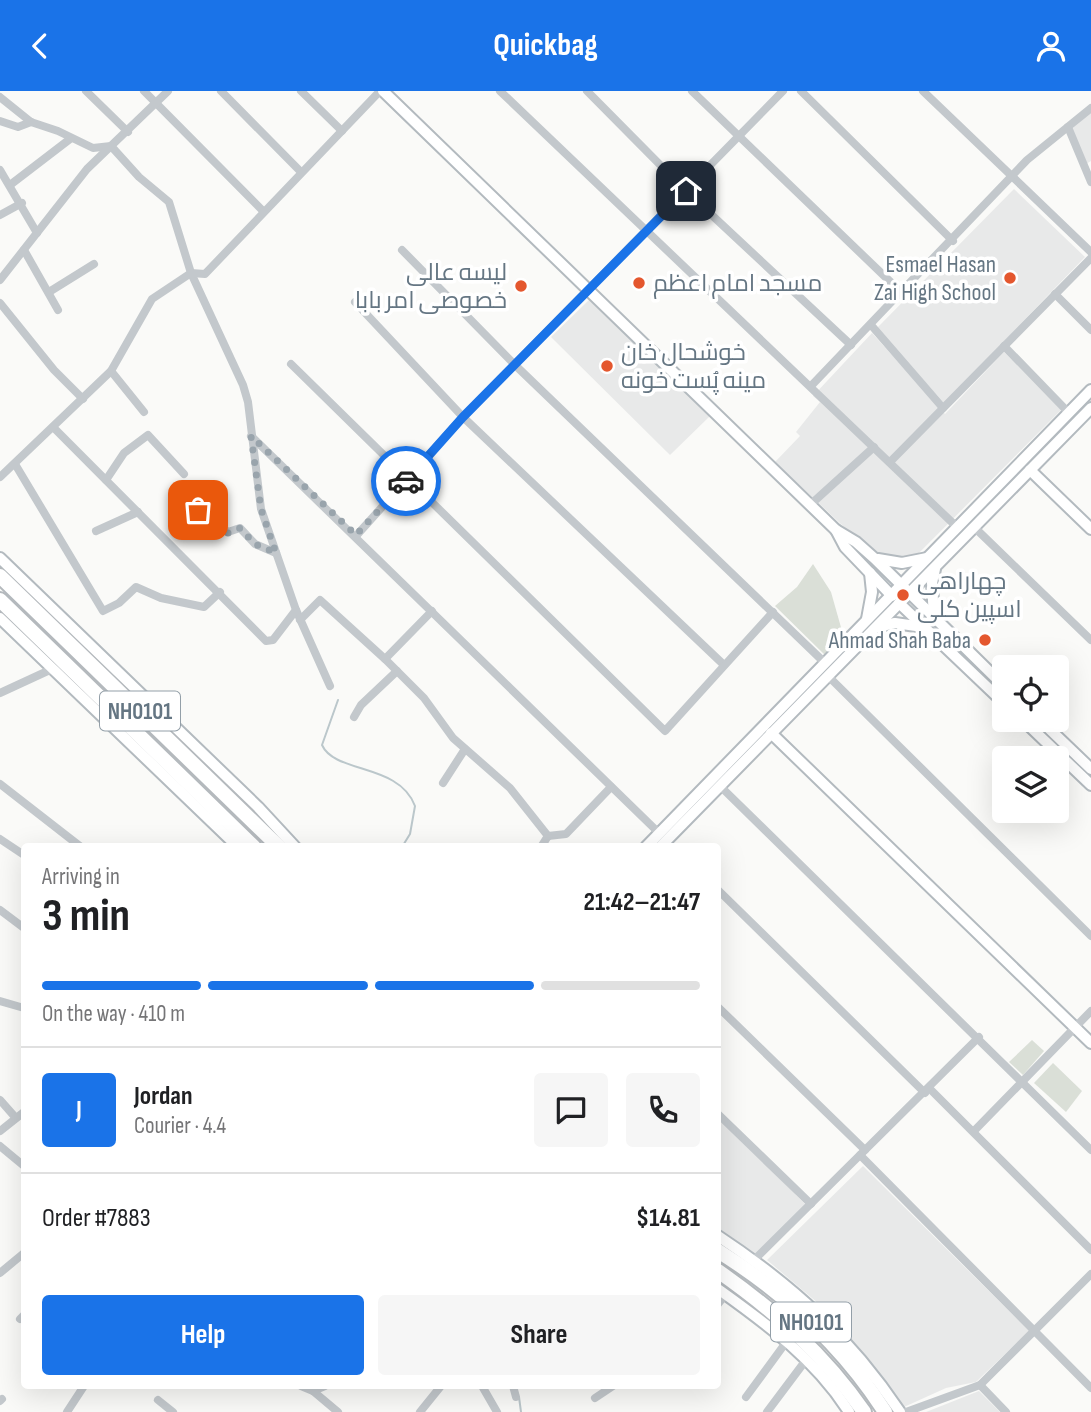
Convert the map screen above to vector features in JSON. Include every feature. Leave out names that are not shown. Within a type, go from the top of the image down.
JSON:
[{"type":"highway","name":"NH0101","points":[[0,576],[275,843]]},
{"type":"highway","name":"NH0101","points":[[0,600],[250,843]]},
{"type":"highway","name":"NH0101","points":[[721,1253],[830,1332],[884,1404]]},
{"type":"highway","name":"NH0101","points":[[721,1273],[784,1321],[818,1353],[864,1412]]},
{"type":"street","points":[[86,91],[128,132]]},
{"type":"street","points":[[144,91],[263,211]]},
{"type":"street","points":[[0,280],[87,169],[128,132],[167,91]]},
{"type":"street","points":[[221,91],[301,171]]},
{"type":"street","points":[[301,91],[342,131]]},
{"type":"street","points":[[0,477],[111,371],[152,299],[191,274],[205,274],[301,171],[382,91],[836,530],[856,542],[874,558],[992,674]]},
{"type":"street","points":[[500,91],[644,232],[811,386],[958,528]]},
{"type":"street","points":[[587,91],[686,191],[851,345]]},
{"type":"street","points":[[692,91],[902,293]]},
{"type":"street","points":[[356,535],[463,417],[783,91]]},
{"type":"street","points":[[801,91],[953,240]]},
{"type":"street","points":[[890,463],[1091,255],[923,91]]},
{"type":"street","points":[[0,97],[31,123],[93,149],[111,145]]},
{"type":"street","points":[[811,386],[1013,178],[1027,160],[1091,108]]},
{"type":"street","points":[[0,121],[18,127],[31,123]]},
{"type":"street","points":[[1068,127],[1091,182]]},
{"type":"street","points":[[10,185],[70,139]]},
{"type":"street","points":[[111,145],[139,177],[169,202],[191,274],[243,386],[261,509],[296,610],[330,687]]},
{"type":"street","points":[[0,170],[22,203],[37,233]]},
{"type":"street","points":[[0,215],[22,203]]},
{"type":"street","points":[[24,250],[58,310]]},
{"type":"street","points":[[402,250],[515,365],[825,663]]},
{"type":"street","points":[[49,292],[94,264]]},
{"type":"street","points":[[1055,294],[1091,330]]},
{"type":"street","points":[[355,302],[463,417],[724,665]]},
{"type":"street","points":[[0,303],[54,370],[83,399]]},
{"type":"street","points":[[871,325],[943,408]]},
{"type":"street","points":[[1004,347],[1069,413]]},
{"type":"street","points":[[291,364],[665,731],[774,612]]},
{"type":"street","points":[[111,371],[144,412]]},
{"type":"street","points":[[251,436],[356,535],[665,842],[702,796],[825,663],[871,624],[906,589],[930,557],[1091,390]]},
{"type":"street","points":[[906,589],[935,569],[1091,409]]},
{"type":"street","points":[[53,427],[266,641],[273,640],[296,610]]},
{"type":"street","points":[[106,479],[124,453],[148,435],[184,474]]},
{"type":"street","points":[[810,505],[874,447]]},
{"type":"street","points":[[15,464],[103,611],[119,603],[136,587],[161,598],[204,607],[220,593]]},
{"type":"street","points":[[1030,470],[1091,530]]},
{"type":"street","points":[[198,510],[228,533],[240,528],[255,544],[276,553]]},
{"type":"street","points":[[96,531],[138,512]]},
{"type":"street","points":[[974,527],[1091,640]]},
{"type":"street","points":[[836,530],[845,547],[895,600],[992,691]]},
{"type":"street","points":[[874,558],[902,563],[930,557]]},
{"type":"street","points":[[0,558],[249,798],[291,843]]},
{"type":"street","points":[[934,618],[932,583],[935,569]]},
{"type":"street","points":[[702,796],[720,786],[828,676],[871,624],[870,573]]},
{"type":"street","points":[[300,620],[320,600],[424,698],[442,724],[465,749],[510,788],[548,836]]},
{"type":"street","points":[[385,659],[432,611]]},
{"type":"street","points":[[0,618],[234,843]]},
{"type":"street","points":[[871,624],[895,623],[926,628]]},
{"type":"street","points":[[0,693],[52,669]]},
{"type":"street","points":[[354,717],[360,705],[397,671]]},
{"type":"street","points":[[828,676],[1091,936]]},
{"type":"street","points":[[1036,732],[1091,785]]},
{"type":"street","points":[[1053,732],[1091,769]]},
{"type":"street","points":[[771,733],[1091,1043]]},
{"type":"street","points":[[443,783],[465,749]]},
{"type":"street","points":[[0,784],[76,843]]},
{"type":"street","points":[[720,786],[979,1037],[1091,1150]]},
{"type":"street","points":[[548,836],[566,834],[611,787]]},
{"type":"street","points":[[544,843],[548,836]]},
{"type":"street","points":[[0,839],[21,853]]},
{"type":"street","points":[[721,893],[927,1091],[974,1131],[1091,1250]]},
{"type":"street","points":[[1,913],[21,926]]},
{"type":"street","points":[[0,1001],[21,1007]]},
{"type":"street","points":[[721,1009],[1091,1388]]},
{"type":"street","points":[[974,1131],[1091,1011]]},
{"type":"street","points":[[754,1260],[979,1037]]},
{"type":"street","points":[[0,1100],[15,1117]]},
{"type":"street","points":[[0,1131],[21,1114]]},
{"type":"street","points":[[721,1117],[811,1204]]},
{"type":"street","points":[[0,1146],[21,1164]]},
{"type":"street","points":[[721,1238],[787,1284],[830,1332]]},
{"type":"street","points":[[0,1272],[21,1255]]},
{"type":"street","points":[[906,1412],[980,1385],[1091,1274]]},
{"type":"street","points":[[721,1292],[787,1341],[849,1412]]},
{"type":"street","points":[[746,1397],[787,1341]]},
{"type":"street","points":[[767,1412],[806,1360]]},
{"type":"street","points":[[980,1385],[1006,1412]]},
{"type":"street","points":[[67,1412],[82,1389]]},
{"type":"street","points":[[308,1389],[338,1412]]},
{"type":"street","points":[[313,1391],[318,1389]]},
{"type":"street","points":[[420,1412],[439,1389]]},
{"type":"street","points":[[484,1389],[497,1412]]},
{"type":"street","points":[[514,1389],[516,1397]]},
{"type":"street","points":[[596,1398],[609,1389]]},
{"type":"street","points":[[159,1400],[173,1412]]},
{"type":"street","points":[[884,1404],[900,1412]]},
{"type":"shaded area","points":[[1091,112],[1091,161],[1086,164],[1072,129]]},
{"type":"shaded area","points":[[1014,189],[1085,257],[944,403],[877,328]]},
{"type":"shaded area","points":[[589,300],[710,416],[670,455],[551,337]]},
{"type":"shaded area","points":[[872,333],[945,414],[1004,352],[1061,410],[912,560],[887,559],[860,542],[775,462],[800,436],[796,432],[820,402],[813,396]]},
{"type":"shaded area","points":[[813,564],[831,592],[844,638],[827,657],[775,606],[797,587]]},
{"type":"shaded area","points":[[1032,1040],[1044,1051],[1023,1075],[1009,1062]]},
{"type":"shaded area","points":[[1053,1063],[1082,1091],[1066,1112],[1034,1083]]},
{"type":"shaded area","points":[[721,1121],[809,1208],[757,1258],[721,1232]]},
{"type":"shaded area","points":[[863,1166],[1029,1331],[976,1382],[946,1388],[904,1407],[819,1304],[767,1260]]},
{"type":"shaded area","points":[[979,1391],[1000,1412],[926,1412]]},
{"type":"waterway","points":[[338,700],[322,745],[340,761],[382,775],[407,792],[415,806],[410,834],[404,843]]},
{"type":"waterway","points":[[519,1397],[521,1412]]},
{"type":"way so far","points":[[198,510],[228,533],[240,528],[255,544],[276,553],[261,509],[251,436],[356,535],[406,481]]},
{"type":"place","name":"Esmael Hasan Zai High School","points":[[1010,278]]},
{"type":"place","name":"مسجد امام اعظم","points":[[639,283]]},
{"type":"place","name":"لیسه عالی خصوصی امر بابا","points":[[521,286]]},
{"type":"place","name":"خوشحال خان مینه پُست خونه","points":[[607,366]]},
{"type":"place","name":"چهاراهی اسپین کلی","points":[[903,595]]},
{"type":"place","name":"Ahmad Shah Baba","points":[[985,640]]},
{"type":"route","points":[[406,481],[463,417],[686,191]]}]
